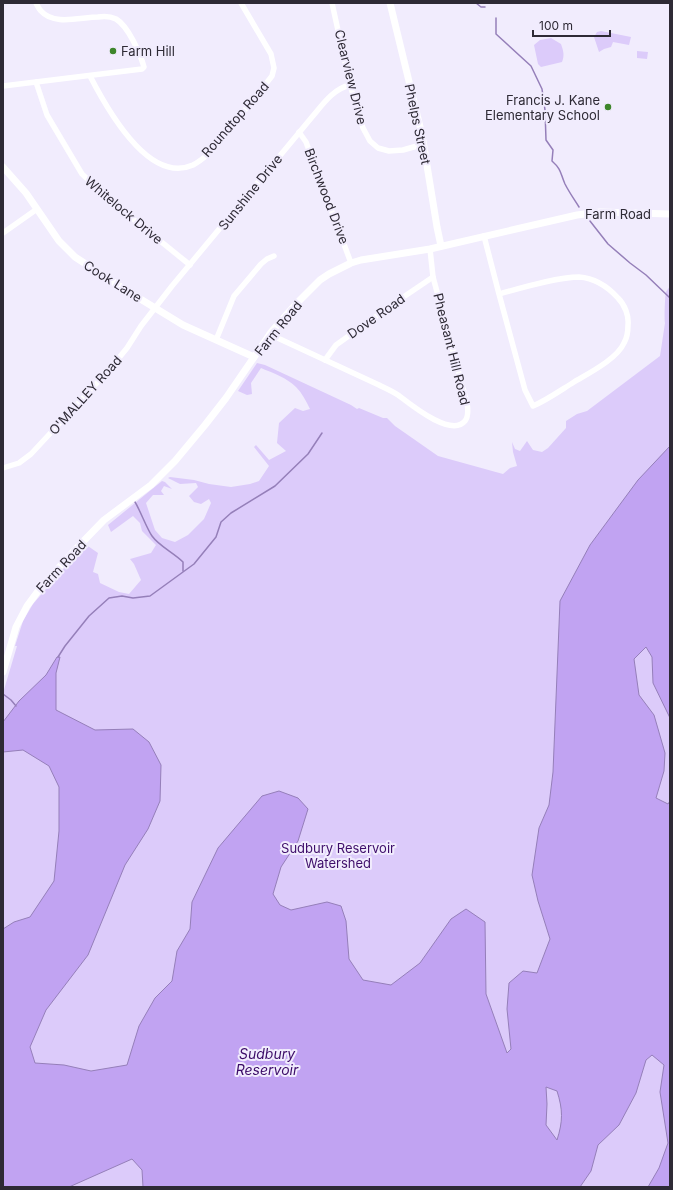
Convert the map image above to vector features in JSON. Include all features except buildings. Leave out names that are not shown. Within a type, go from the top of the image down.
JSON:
[{"type":"street","points":[[3,86],[142,69],[144,67],[141,55],[126,29],[116,19],[108,16],[58,20],[48,17],[41,11],[36,3]]},
{"type":"street","name":"Roundtop Road","points":[[90,76],[102,101],[118,124],[134,144],[149,157],[160,164],[171,167],[182,168],[193,165],[213,150],[272,76],[274,68],[271,54],[241,3]]},
{"type":"street","name":"Clearview Drive","points":[[332,3],[350,85],[363,128],[370,141],[378,148],[389,151],[403,150],[424,144]]},
{"type":"street","name":"Phelps Street","points":[[390,3],[424,144],[441,246]]},
{"type":"street","name":"Whitelock Drive","points":[[36,82],[46,115],[82,174],[112,202],[190,265]]},
{"type":"street","name":"Sunshine Drive","points":[[156,307],[333,92],[350,85]]},
{"type":"street","name":"Birchwood Drive","points":[[299,132],[306,142],[351,262]]},
{"type":"street","name":"Cook Lane","points":[[3,167],[26,193],[66,250],[114,283],[156,307],[183,325],[254,357]]},
{"type":"street","points":[[3,233],[37,209]]},
{"type":"street","name":"Farm Road","points":[[3,672],[16,627],[33,596],[104,520],[150,485],[175,461],[205,425],[246,369],[269,334],[287,313],[320,280],[351,262],[430,249],[554,219],[588,213],[611,212],[670,214]]},
{"type":"street","points":[[484,236],[499,294],[525,390],[532,406],[615,355],[624,344],[629,321],[626,309],[619,298],[605,286],[592,280],[580,277],[565,278],[499,294]]},
{"type":"street","name":"Pheasant Hill Road","points":[[269,334],[379,385],[396,394],[418,410],[439,422],[452,426],[458,426],[465,421],[468,415],[467,403],[433,277],[430,249]]},
{"type":"street","points":[[216,340],[234,296],[261,264],[274,256]]},
{"type":"street","name":"Dove Road","points":[[325,360],[336,345],[433,277]]},
{"type":"street","name":"O'MALLEY Road","points":[[3,468],[23,461],[42,443],[109,370],[127,348],[141,326],[156,307]]},
{"type":"green space","points":[[601,31],[631,37],[629,45],[613,42],[611,47],[599,52],[594,37],[597,32]]},
{"type":"green space","points":[[551,38],[561,44],[563,53],[562,62],[541,67],[538,64],[534,45],[540,40]]},
{"type":"green space","points":[[637,51],[648,52],[647,59],[637,58]]},
{"type":"green space","name":"Sudbury Reservoir Watershed","points":[[670,286],[670,1187],[3,1187],[3,693],[23,621],[33,604],[85,544],[98,553],[93,572],[98,574],[100,583],[119,592],[129,594],[141,580],[134,564],[130,559],[151,553],[156,545],[142,531],[140,523],[133,516],[111,532],[108,525],[162,481],[172,489],[164,486],[161,491],[164,495],[153,495],[146,503],[155,530],[162,538],[175,542],[188,535],[204,519],[211,503],[209,499],[201,504],[194,502],[189,496],[198,487],[196,483],[180,484],[168,478],[194,480],[231,487],[259,481],[269,466],[254,447],[256,445],[269,460],[286,451],[277,443],[279,423],[295,408],[303,411],[310,409],[298,389],[280,376],[261,368],[251,383],[252,394],[247,395],[238,391],[257,363],[265,365],[357,409],[359,408],[383,418],[387,418],[395,426],[438,456],[503,474],[510,468],[517,466],[512,442],[515,449],[520,451],[527,441],[533,450],[542,452],[548,448],[566,428],[566,421],[577,414],[587,411],[660,356],[665,323],[666,291]]},
{"type":"water","name":"Sudbury Reservoir","points":[[670,446],[670,718],[653,683],[652,657],[646,647],[634,659],[639,695],[654,715],[665,753],[664,771],[656,798],[668,804],[670,801],[670,1187],[648,1187],[659,1168],[668,1143],[660,1092],[664,1065],[652,1055],[646,1060],[636,1093],[619,1125],[598,1145],[591,1171],[580,1187],[143,1187],[142,1170],[132,1159],[69,1187],[3,1187],[3,929],[14,922],[30,917],[54,881],[59,831],[59,787],[49,766],[23,750],[3,752],[3,722],[19,701],[46,675],[57,657],[60,657],[56,673],[56,710],[95,730],[133,729],[149,742],[161,765],[160,801],[148,829],[125,865],[88,955],[46,1010],[30,1047],[35,1063],[64,1065],[91,1071],[127,1065],[139,1026],[155,998],[172,981],[177,951],[190,929],[192,902],[218,848],[262,796],[279,791],[298,798],[308,809],[298,841],[281,867],[273,894],[280,905],[291,910],[327,902],[341,906],[346,921],[349,959],[363,980],[391,985],[420,963],[451,919],[466,909],[485,922],[486,994],[507,1053],[511,1049],[507,1009],[509,983],[523,971],[537,973],[550,939],[538,901],[532,875],[539,828],[549,805],[553,772],[560,601],[590,545],[638,480]],"holes":[[[546,1087],[557,1091],[562,1116],[557,1140],[546,1125]]]},
{"type":"waterway","points":[[476,3],[481,7],[485,7]]},
{"type":"waterway","points":[[496,18],[496,34],[531,66],[542,89],[545,110],[546,140],[553,150],[552,161],[559,169],[567,187],[579,207]]},
{"type":"waterway","points":[[590,221],[608,244],[646,275],[670,298]]},
{"type":"waterway","points":[[58,657],[89,616],[109,598],[122,596],[133,598],[150,596],[194,564],[216,537],[221,522],[231,513],[275,486],[308,454],[322,433]]},
{"type":"waterway","points":[[135,502],[152,536],[183,562],[183,571]]},
{"type":"waterway","points":[[3,694],[16,706]]},
{"type":"place","name":"Farm Hill","points":[[113,51]]},
{"type":"place","name":"Francis J. Kane Elementary School","points":[[608,107]]}]
